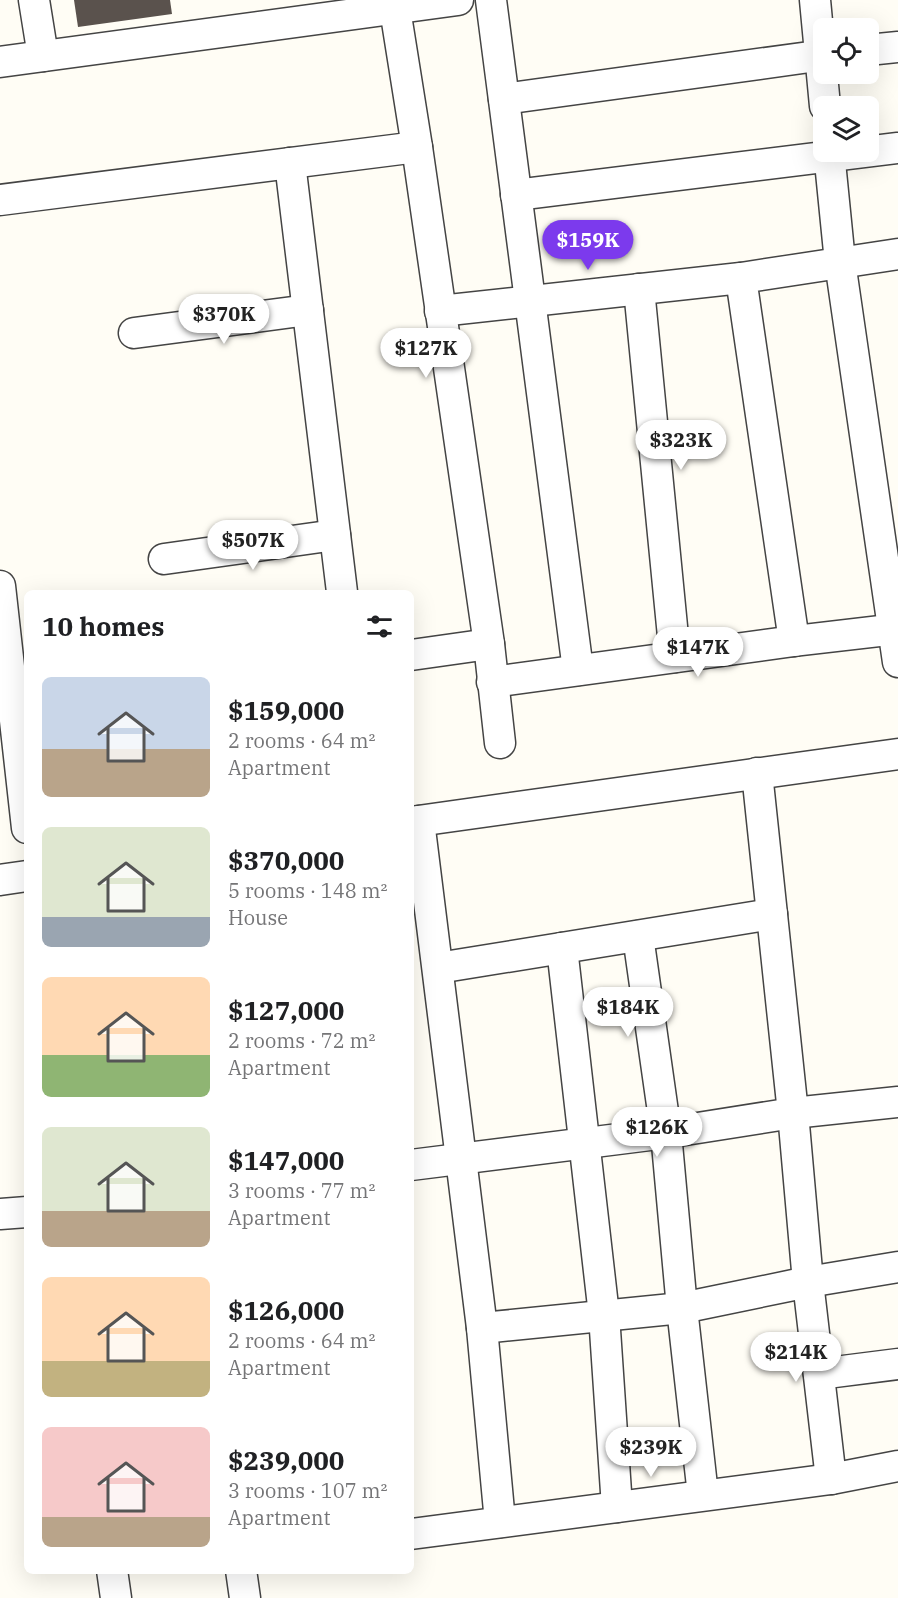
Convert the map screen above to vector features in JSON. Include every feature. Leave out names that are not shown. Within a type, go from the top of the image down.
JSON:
[{"type":"street","points":[[34,0],[43,56]]},
{"type":"street","points":[[0,62],[345,8],[394,9],[458,0]]},
{"type":"street","points":[[491,0],[578,670]]},
{"type":"street","points":[[815,0],[817,18]]},
{"type":"street","points":[[394,9],[417,147],[489,644],[500,743]]},
{"type":"street","points":[[879,49],[898,47]]},
{"type":"street","points":[[504,99],[813,57]]},
{"type":"street","points":[[0,200],[417,147]]},
{"type":"street","points":[[879,150],[898,148]]},
{"type":"street","points":[[516,195],[813,156]]},
{"type":"street","points":[[831,162],[840,262],[896,629],[898,662]]},
{"type":"street","points":[[290,163],[342,590]]},
{"type":"street","points":[[440,311],[741,278],[898,254]]},
{"type":"street","points":[[741,278],[794,641]]},
{"type":"street","points":[[639,289],[675,657]]},
{"type":"street","points":[[134,333],[308,310]]},
{"type":"street","points":[[164,559],[335,535]]},
{"type":"street","points":[[0,586],[20,710],[24,777]]},
{"type":"street","points":[[492,682],[896,629]]},
{"type":"street","points":[[414,655],[489,644]]},
{"type":"street","points":[[500,1522],[482,1328],[462,1159],[438,968],[415,821],[898,754]]},
{"type":"street","points":[[757,773],[794,1113],[807,1282],[831,1479]]},
{"type":"street","points":[[0,880],[24,876]]},
{"type":"street","points":[[438,968],[772,914]]},
{"type":"street","points":[[638,936],[666,1133],[682,1308],[703,1495]]},
{"type":"street","points":[[562,948],[604,1316],[617,1507]]},
{"type":"street","points":[[414,1165],[666,1133],[794,1113],[898,1102]]},
{"type":"street","points":[[0,1214],[24,1212]]},
{"type":"street","points":[[482,1328],[682,1308],[807,1282],[898,1267]]},
{"type":"street","points":[[819,1374],[898,1364]]},
{"type":"street","points":[[414,1534],[831,1479],[898,1466]]},
{"type":"street","points":[[113,1574],[116,1598]]},
{"type":"street","points":[[242,1574],[245,1598]]},
{"type":"building","points":[[74,0],[170,0],[172,14],[78,27]]}]
